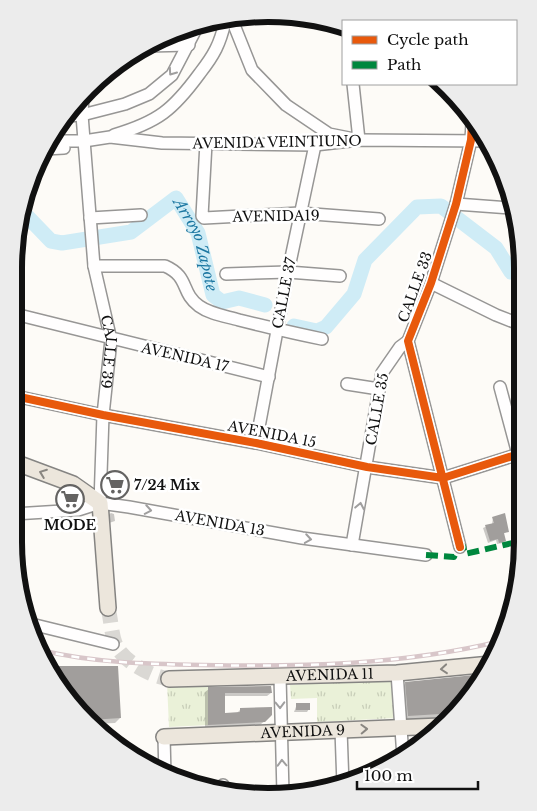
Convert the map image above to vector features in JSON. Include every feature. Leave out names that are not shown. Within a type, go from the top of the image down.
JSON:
[{"type":"main road","points":[[22,465],[73,484],[100,504]]},
{"type":"main road","name":"CALLE 39","points":[[100,504],[108,608]]},
{"type":"main road","name":"AVENIDA 11","points":[[169,679],[397,673],[483,665]]},
{"type":"main road","name":"AVENIDA 9","points":[[164,738],[432,726]]},
{"type":"street","points":[[234,25],[252,70],[286,105],[329,134],[359,140],[353,85]]},
{"type":"street","points":[[110,136],[154,120],[185,95],[215,54],[224,27]]},
{"type":"street","points":[[76,115],[125,104],[150,94],[172,75],[194,35]]},
{"type":"street","points":[[165,46],[189,45]]},
{"type":"street","name":"CALLE 39","points":[[82,108],[94,266],[111,340],[103,416],[100,504]]},
{"type":"street","name":"CALLE 33","points":[[460,547],[408,341],[431,283],[456,204],[472,130]]},
{"type":"street","name":"AVENIDA VEINTIUNO","points":[[85,144],[110,136],[162,144],[316,144],[359,140],[478,140]]},
{"type":"street","points":[[57,142],[85,144]]},
{"type":"street","name":"AVENIDA19","points":[[206,143],[203,217],[300,213],[378,219]]},
{"type":"street","points":[[54,148],[85,144]]},
{"type":"street","name":"CALLE 37","points":[[256,443],[288,272],[316,144]]},
{"type":"street","points":[[456,204],[507,208]]},
{"type":"street","points":[[90,218],[141,216]]},
{"type":"street","points":[[94,266],[165,266],[176,271],[184,280],[188,296],[206,310],[278,330],[322,339]]},
{"type":"street","points":[[226,274],[288,272],[340,276]]},
{"type":"street","points":[[431,283],[514,322]]},
{"type":"street","name":"AVENIDA 17","points":[[22,316],[111,340],[269,377]]},
{"type":"street","name":"CALLE 35","points":[[352,545],[379,389],[386,366],[400,347],[408,341]]},
{"type":"street","points":[[347,384],[379,389]]},
{"type":"street","points":[[500,387],[514,434]]},
{"type":"street","name":"AVENIDA 15","points":[[22,398],[103,416],[256,443],[367,467],[443,478],[514,456]]},
{"type":"street","name":"AVENIDA 13","points":[[22,514],[78,510],[100,504],[426,556]]},
{"type":"street","points":[[37,625],[113,644]]},
{"type":"street","points":[[397,673],[403,749]]},
{"type":"street","points":[[280,677],[283,788]]},
{"type":"street","points":[[340,730],[343,777]]},
{"type":"street","points":[[164,738],[165,765]]},
{"type":"green space","points":[[393,680],[396,718],[317,722],[317,698],[291,699],[290,685]]},
{"type":"green space","points":[[208,682],[208,725],[169,727],[167,683]]},
{"type":"building","name":"7/24 Mix","points":[[109,476],[122,477],[120,494],[108,493]]},
{"type":"building","name":"MODE","points":[[67,492],[74,496],[73,503],[65,503]]},
{"type":"building","points":[[505,513],[509,532],[504,533],[506,541],[499,543],[498,539],[490,541],[485,525],[494,523],[492,517]]},
{"type":"building","points":[[55,666],[118,666],[121,718],[98,719],[73,692]]},
{"type":"building","points":[[476,675],[464,692],[444,714],[408,716],[405,682]]},
{"type":"building","points":[[271,686],[272,693],[225,693],[225,713],[240,712],[240,708],[272,707],[272,715],[265,722],[208,725],[208,687]]},
{"type":"building","points":[[296,703],[310,703],[310,710],[296,710]]},
{"type":"waterway","name":"Arroyo Zapote","points":[[28,217],[51,241],[62,243],[131,232],[176,198],[198,233],[213,295],[222,302],[239,298],[265,305]]},
{"type":"waterway","name":"Arroyo Zapote","points":[[294,326],[317,331],[326,327],[354,294],[365,260],[417,207],[441,206],[496,248],[511,272],[514,271]]},
{"type":"tunnel","points":[[108,608],[115,643],[124,656],[145,671],[169,679]]},
{"type":"railway","points":[[48,652],[81,658],[121,662],[240,666],[315,665],[390,660],[493,643]]},
{"type":"marked path","points":[[426,555],[454,557],[458,548],[463,546],[465,554],[514,543]]},
{"type":"cycle path","points":[[460,547],[408,341],[431,283],[456,204],[472,130]]},
{"type":"cycle path","points":[[22,398],[103,415],[256,443],[367,467],[443,478],[514,456]]},
{"type":"place","name":"7/24 Mix","points":[[115,485]]},
{"type":"place","name":"MODE","points":[[70,499]]}]
